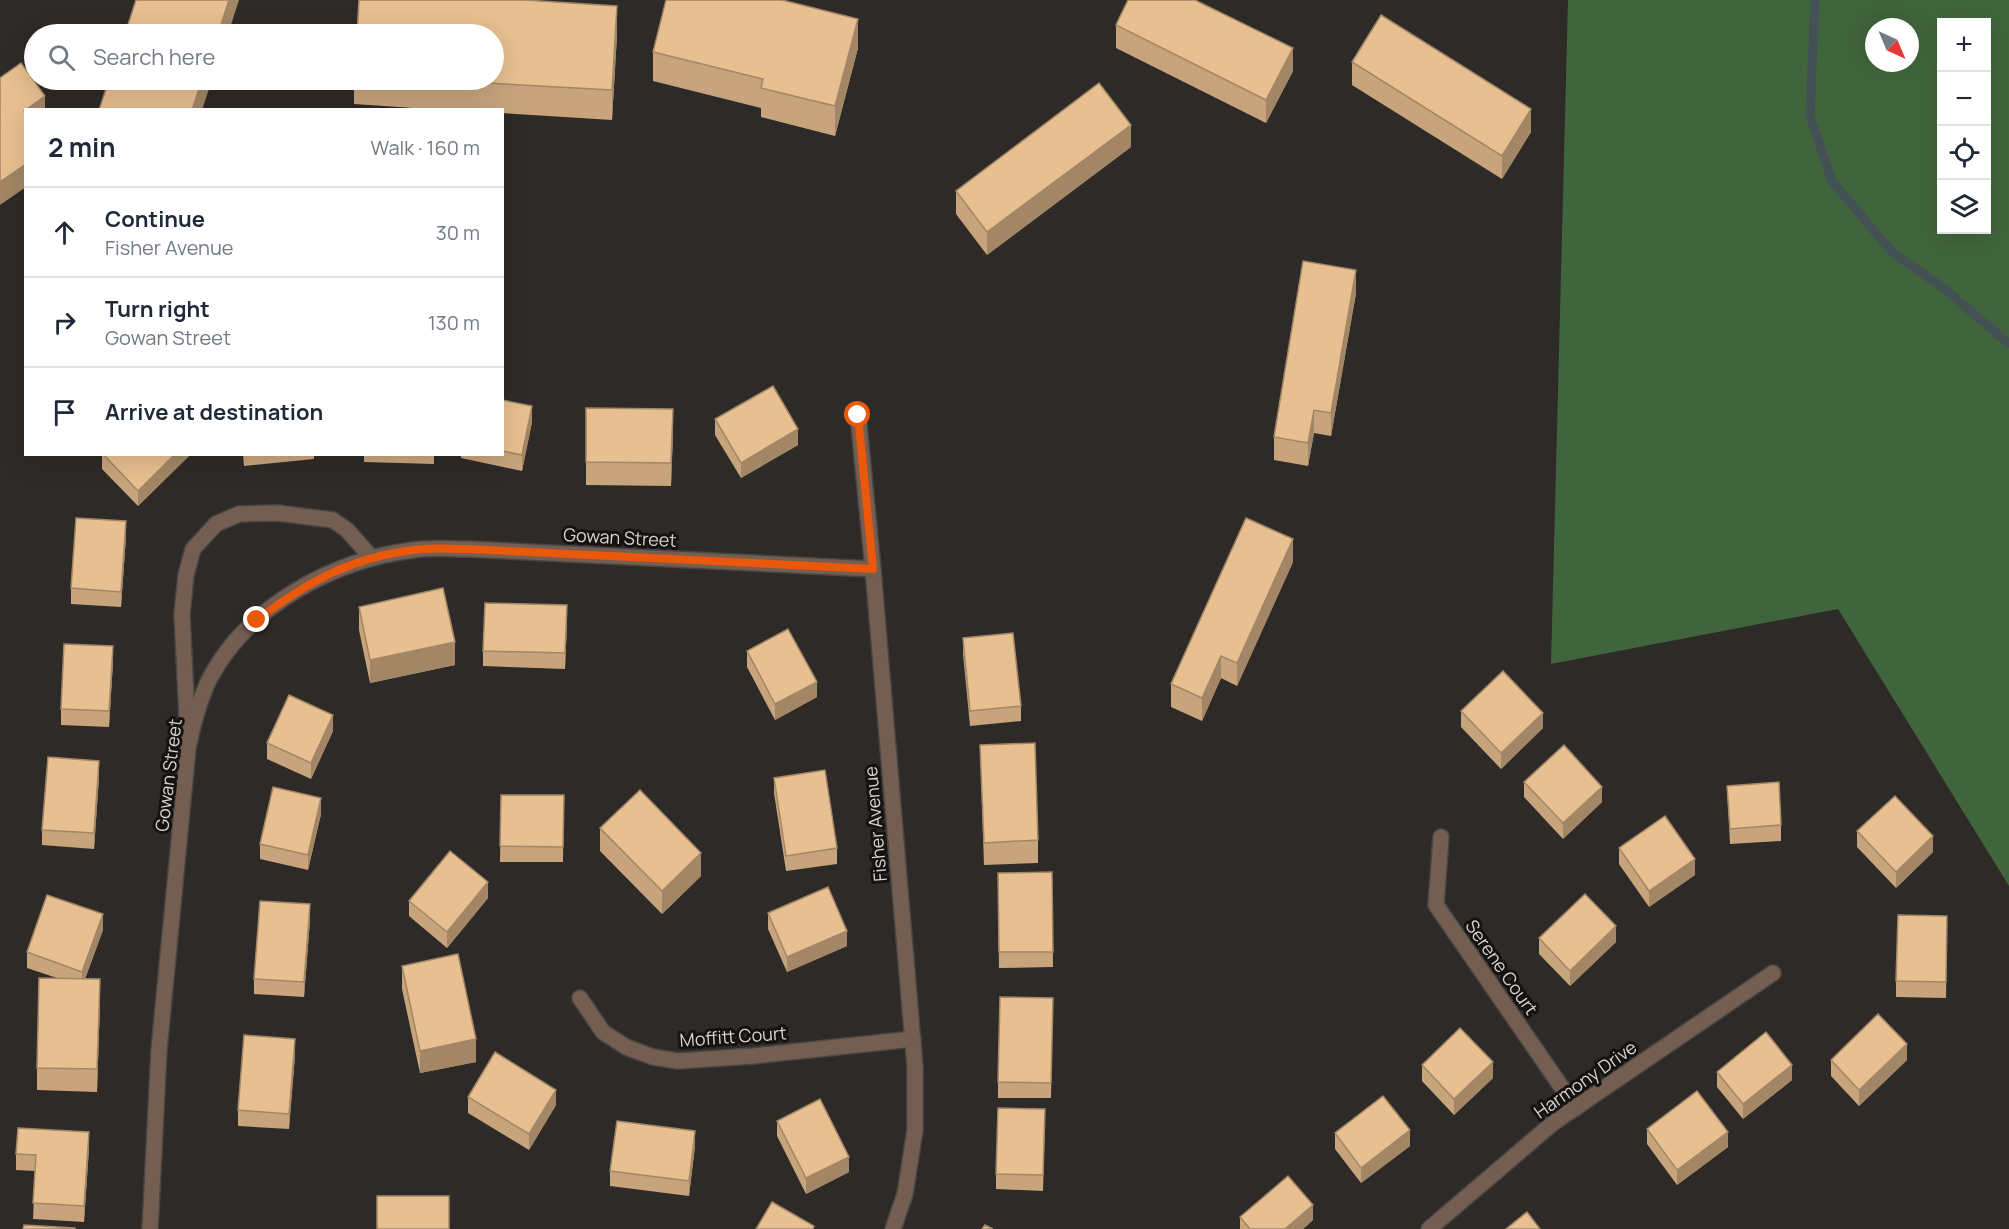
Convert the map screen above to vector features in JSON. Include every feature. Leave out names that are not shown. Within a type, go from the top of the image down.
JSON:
[{"type":"street","name":"Fisher Avenue","points":[[858,415],[915,1067],[915,1130],[905,1194],[893,1229]]},
{"type":"street","points":[[188,748],[182,615],[186,575],[192,549],[216,524],[239,514],[278,513],[333,520],[347,530],[372,558]]},
{"type":"street","name":"Gowan Street","points":[[150,1229],[159,1050],[188,748],[196,712],[210,678],[231,647],[257,620],[292,593],[330,572],[372,558],[415,549],[469,549],[873,569]]},
{"type":"street","name":"Serene Court","points":[[1441,837],[1436,905],[1575,1108]]},
{"type":"street","name":"Harmony Drive","points":[[1429,1229],[1553,1124],[1773,973]]},
{"type":"street","name":"Moffitt Court","points":[[580,998],[603,1032],[626,1047],[653,1057],[678,1061],[753,1056],[913,1039]]},
{"type":"green space","points":[[1568,0],[2009,0],[2009,886],[1838,609],[1551,664]]},
{"type":"building","points":[[136,0],[229,0],[221,24],[128,24]]},
{"type":"building","points":[[359,0],[525,0],[617,6],[612,90],[504,84],[504,24],[358,24]]},
{"type":"building","points":[[666,0],[782,0],[858,19],[835,106],[761,88],[763,79],[653,52]]},
{"type":"building","points":[[1128,0],[1195,0],[1293,48],[1266,100],[1116,25]]},
{"type":"building","points":[[1381,15],[1531,109],[1502,156],[1352,62]]},
{"type":"building","points":[[21,63],[24,67],[24,90],[41,90],[45,96],[28,108],[24,108],[24,165],[0,182],[0,78]]},
{"type":"building","points":[[1099,83],[1131,125],[987,232],[956,191]]},
{"type":"building","points":[[106,90],[199,90],[193,108],[100,108]]},
{"type":"building","points":[[1303,261],[1356,270],[1331,413],[1314,410],[1308,443],[1274,437]]},
{"type":"building","points":[[773,386],[798,429],[741,463],[715,419]]},
{"type":"building","points":[[504,400],[532,406],[522,455],[504,451]]},
{"type":"building","points":[[586,408],[673,409],[671,463],[586,462]]},
{"type":"building","points":[[105,456],[173,456],[138,491]]},
{"type":"building","points":[[76,518],[126,521],[121,592],[71,588]]},
{"type":"building","points":[[1246,518],[1293,539],[1237,663],[1221,656],[1202,698],[1171,684]]},
{"type":"building","points":[[443,588],[455,642],[370,660],[359,607]]},
{"type":"building","points":[[485,603],[567,605],[565,653],[483,651]]},
{"type":"building","points":[[788,629],[817,682],[775,704],[747,651]]},
{"type":"building","points":[[1013,633],[1021,706],[970,711],[963,638]]},
{"type":"building","points":[[64,644],[113,646],[109,711],[61,709]]},
{"type":"building","points":[[1503,671],[1543,713],[1501,753],[1461,711]]},
{"type":"building","points":[[289,695],[333,715],[311,763],[267,743]]},
{"type":"building","points":[[1035,743],[1038,840],[984,843],[980,745]]},
{"type":"building","points":[[1564,745],[1602,787],[1563,823],[1524,782]]},
{"type":"building","points":[[48,757],[99,761],[94,833],[42,830]]},
{"type":"building","points":[[825,770],[837,848],[786,856],[774,778]]},
{"type":"building","points":[[1779,782],[1781,825],[1730,829],[1727,786]]},
{"type":"building","points":[[273,787],[321,798],[308,855],[260,844]]},
{"type":"building","points":[[640,790],[701,853],[662,891],[600,828]]},
{"type":"building","points":[[501,795],[564,795],[563,847],[500,846]]},
{"type":"building","points":[[1895,796],[1933,836],[1896,872],[1857,831]]},
{"type":"building","points":[[1665,816],[1695,859],[1649,891],[1619,848]]},
{"type":"building","points":[[450,851],[488,882],[447,932],[409,901]]},
{"type":"building","points":[[1052,872],[1053,952],[999,952],[998,873]]},
{"type":"building","points":[[828,887],[847,931],[787,957],[768,913]]},
{"type":"building","points":[[1585,894],[1616,926],[1570,971],[1539,938]]},
{"type":"building","points":[[47,895],[103,914],[82,972],[27,952]]},
{"type":"building","points":[[260,901],[310,904],[304,982],[254,979]]},
{"type":"building","points":[[1898,915],[1947,916],[1946,982],[1896,981]]},
{"type":"building","points":[[458,954],[476,1039],[420,1051],[402,966]]},
{"type":"building","points":[[39,978],[100,979],[97,1069],[37,1068]]},
{"type":"building","points":[[1000,997],[1053,998],[1051,1083],[998,1082]]},
{"type":"building","points":[[1878,1014],[1907,1044],[1859,1090],[1831,1060]]},
{"type":"building","points":[[1460,1028],[1493,1062],[1454,1099],[1422,1065]]},
{"type":"building","points":[[1766,1032],[1792,1065],[1743,1104],[1717,1072]]},
{"type":"building","points":[[244,1035],[295,1039],[289,1114],[238,1110]]},
{"type":"building","points":[[495,1052],[556,1090],[529,1134],[468,1097]]},
{"type":"building","points":[[1697,1091],[1728,1132],[1677,1170],[1647,1129]]},
{"type":"building","points":[[1383,1096],[1410,1130],[1361,1168],[1335,1133]]},
{"type":"building","points":[[820,1099],[849,1157],[806,1178],[777,1121]]},
{"type":"building","points":[[998,1108],[1045,1109],[1043,1175],[996,1174]]},
{"type":"building","points":[[617,1121],[695,1131],[689,1181],[610,1171]]},
{"type":"building","points":[[18,1128],[89,1132],[84,1206],[33,1203],[36,1155],[16,1154]]},
{"type":"building","points":[[1288,1176],[1313,1205],[1285,1229],[1250,1229],[1240,1217]]},
{"type":"building","points":[[377,1196],[449,1196],[449,1229],[377,1229]]},
{"type":"building","points":[[772,1202],[814,1226],[813,1229],[756,1229]]},
{"type":"building","points":[[1527,1212],[1540,1229],[1506,1229]]},
{"type":"building","points":[[24,1225],[75,1228],[75,1229],[23,1229]]},
{"type":"waterway","points":[[1815,0],[1810,116],[1832,181],[1893,253],[1945,289],[2009,344]]},
{"type":"route","points":[[257,620],[292,593],[330,572],[372,558],[415,549],[469,549],[873,569],[858,415]]}]
